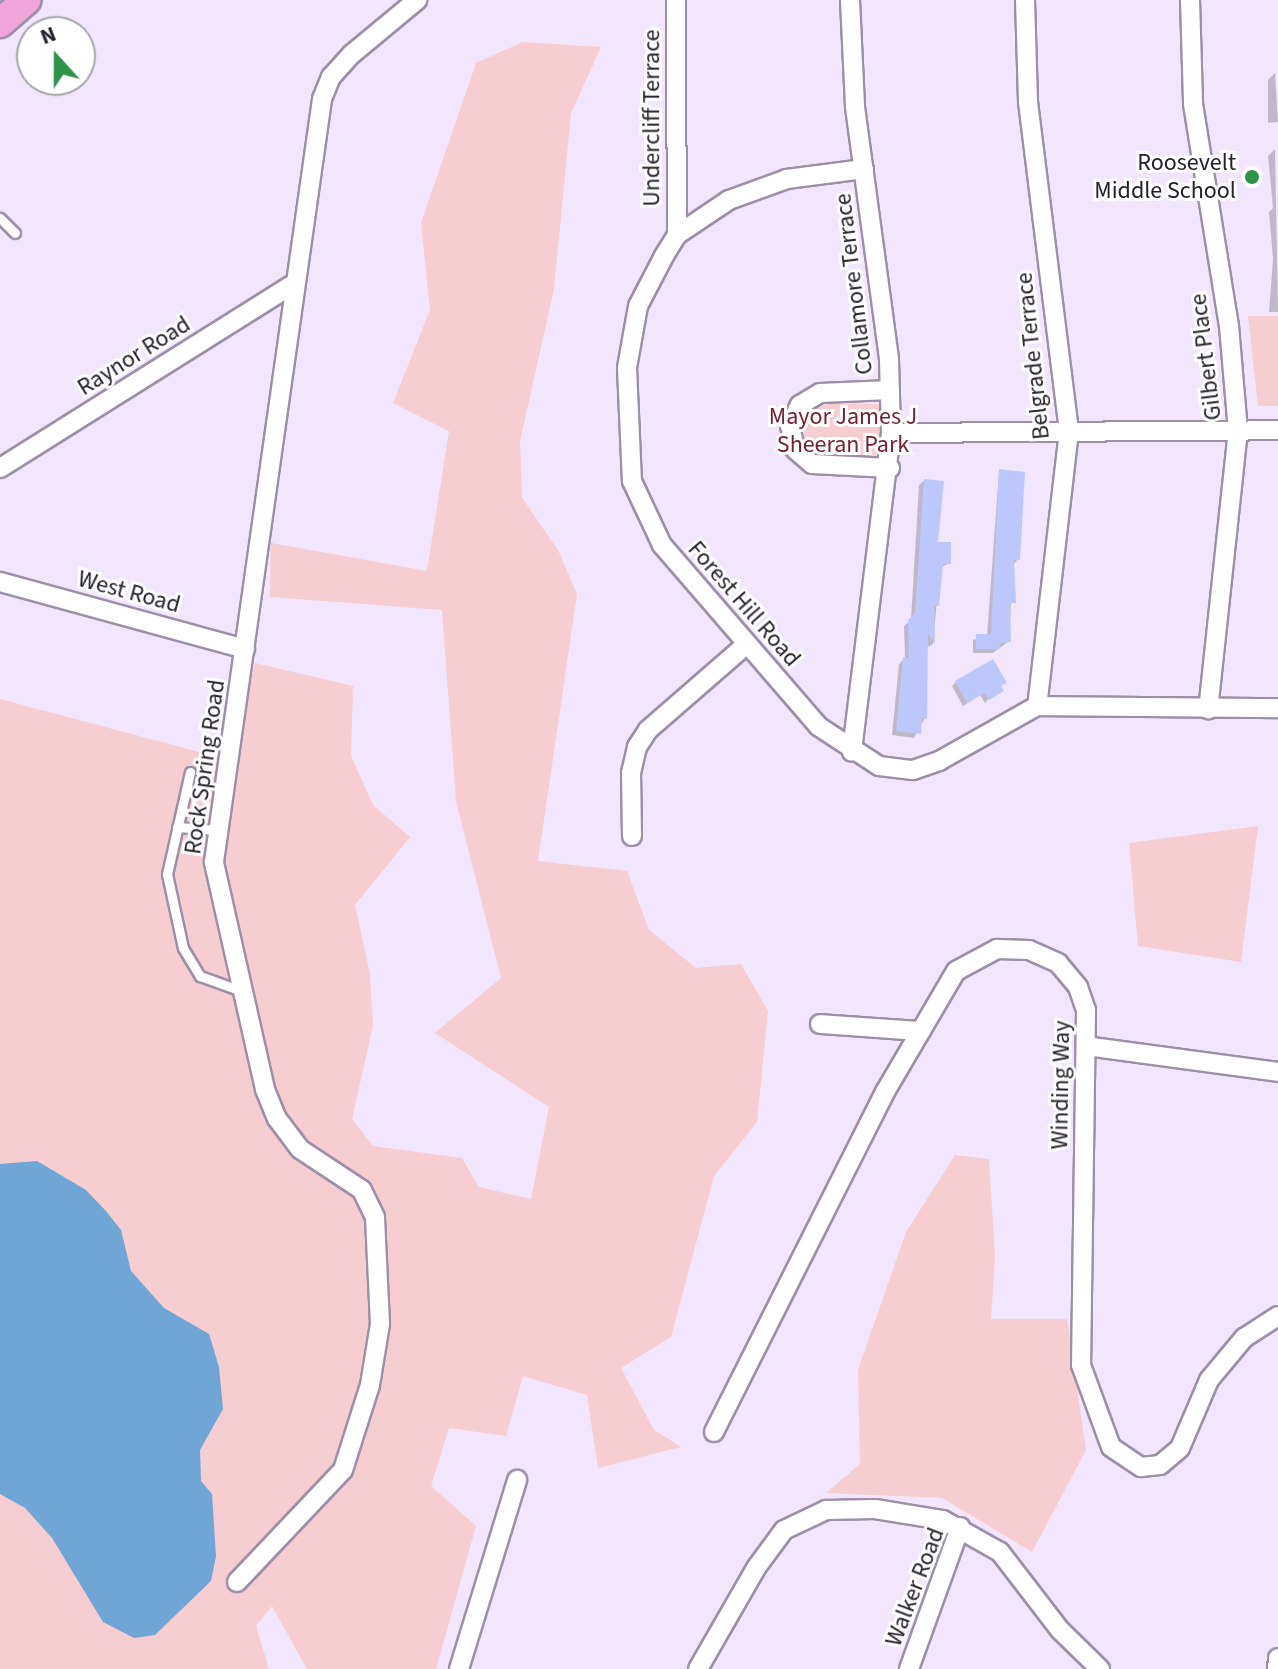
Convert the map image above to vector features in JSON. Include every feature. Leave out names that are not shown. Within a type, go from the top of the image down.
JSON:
[{"type":"main road","points":[[0,23],[26,0]]},
{"type":"street","name":"Rock Spring Road","points":[[237,1582],[343,1470],[370,1385],[380,1324],[375,1217],[362,1190],[300,1149],[277,1119],[219,900],[214,862],[293,284],[322,99],[331,77],[417,0]]},
{"type":"street","name":"Undercliff Terrace","points":[[676,0],[677,235]]},
{"type":"street","name":"Collamore Terrace","points":[[850,0],[855,107],[890,390],[891,433],[890,468],[852,752]]},
{"type":"street","name":"Belgrade Terrace","points":[[1025,0],[1028,102],[1069,431],[1037,706]]},
{"type":"street","name":"Gilbert Place","points":[[1190,0],[1193,104],[1229,326],[1238,430],[1208,709]]},
{"type":"street","points":[[677,235],[753,190],[814,173],[864,169]]},
{"type":"street","name":"Forest Hill Road","points":[[677,235],[638,306],[633,328],[627,368],[632,481],[662,545],[818,726],[852,752],[879,766],[913,770],[1037,706],[1278,708]]},
{"type":"street","name":"Raynor Road","points":[[0,468],[293,284]]},
{"type":"street","points":[[890,390],[820,393],[800,405],[790,426],[795,449],[812,464],[890,468]]},
{"type":"street","points":[[891,433],[1278,430]]},
{"type":"street","name":"West Road","points":[[0,582],[245,649]]},
{"type":"street","points":[[632,836],[631,773],[637,747],[648,730],[747,644]]},
{"type":"street","name":"Winding Way","points":[[714,1432],[921,1031],[956,971],[982,953],[1013,948],[1044,955],[1069,974],[1086,1010],[1081,1365],[1111,1447],[1141,1467],[1160,1465],[1180,1448],[1209,1380],[1244,1338],[1278,1316]]},
{"type":"street","points":[[820,1024],[921,1031]]},
{"type":"street","points":[[1086,1046],[1278,1072]]},
{"type":"street","points":[[459,1669],[517,1480]]},
{"type":"street","points":[[698,1669],[756,1568],[784,1530],[805,1517],[826,1510],[875,1509],[960,1527]]},
{"type":"street","name":"Walker Road","points":[[909,1669],[960,1527],[1000,1552],[1060,1630],[1100,1669]]},
{"type":"street","points":[[1277,1669],[1278,1658]]},
{"type":"lane","points":[[0,218],[15,233]]},
{"type":"lane","points":[[190,772],[167,874],[183,948],[200,976],[242,991]]},
{"type":"lane","points":[[177,827],[218,830]]},
{"type":"green space","points":[[523,42],[601,47],[571,113],[554,289],[520,441],[522,498],[558,550],[577,594],[538,861],[627,871],[649,930],[696,968],[741,964],[768,1011],[757,1122],[714,1176],[671,1337],[621,1368],[654,1430],[681,1447],[598,1468],[587,1395],[523,1376],[506,1436],[449,1428],[431,1486],[476,1526],[436,1669],[307,1669],[272,1606],[256,1626],[269,1669],[0,1669],[0,699],[233,761],[255,663],[353,686],[351,756],[373,805],[410,837],[355,905],[370,974],[373,1025],[352,1119],[373,1146],[462,1158],[479,1187],[531,1199],[549,1107],[435,1033],[501,978],[456,801],[442,610],[270,597],[271,543],[427,571],[449,431],[393,403],[430,310],[421,223],[476,63]]},
{"type":"green space","points":[[1248,316],[1278,316],[1278,406],[1258,406]]},
{"type":"green space","name":"Mayor James J Sheeran Park","points":[[832,403],[879,404],[883,455],[826,459],[812,452],[804,440],[805,422],[817,407]]},
{"type":"green space","points":[[1258,826],[1241,962],[1138,946],[1129,843]]},
{"type":"green space","points":[[955,1155],[989,1159],[995,1257],[991,1319],[1067,1319],[1086,1450],[1032,1552],[942,1498],[826,1493],[860,1464],[858,1370],[906,1232]]},
{"type":"water","points":[[37,1161],[86,1190],[106,1211],[121,1230],[131,1271],[164,1308],[209,1334],[219,1367],[223,1409],[200,1450],[201,1481],[212,1494],[216,1556],[211,1581],[155,1635],[134,1638],[103,1622],[52,1538],[25,1508],[0,1494],[0,1164]]},
{"type":"building","points":[[999,469],[1025,472],[1020,560],[1014,560],[1016,603],[1010,603],[1011,642],[1000,643],[1000,649],[976,649],[976,634],[991,634]]},
{"type":"building","points":[[924,479],[944,481],[938,542],[951,542],[951,564],[943,564],[939,606],[934,606],[935,644],[928,634],[927,719],[922,718],[921,734],[896,731],[903,657],[909,658],[908,620],[915,613]]},
{"type":"building","points":[[993,659],[1007,683],[1001,686],[1004,691],[989,700],[985,693],[967,703],[955,681]]},
{"type":"place","name":"Roosevelt Middle School","points":[[1252,177]]}]
